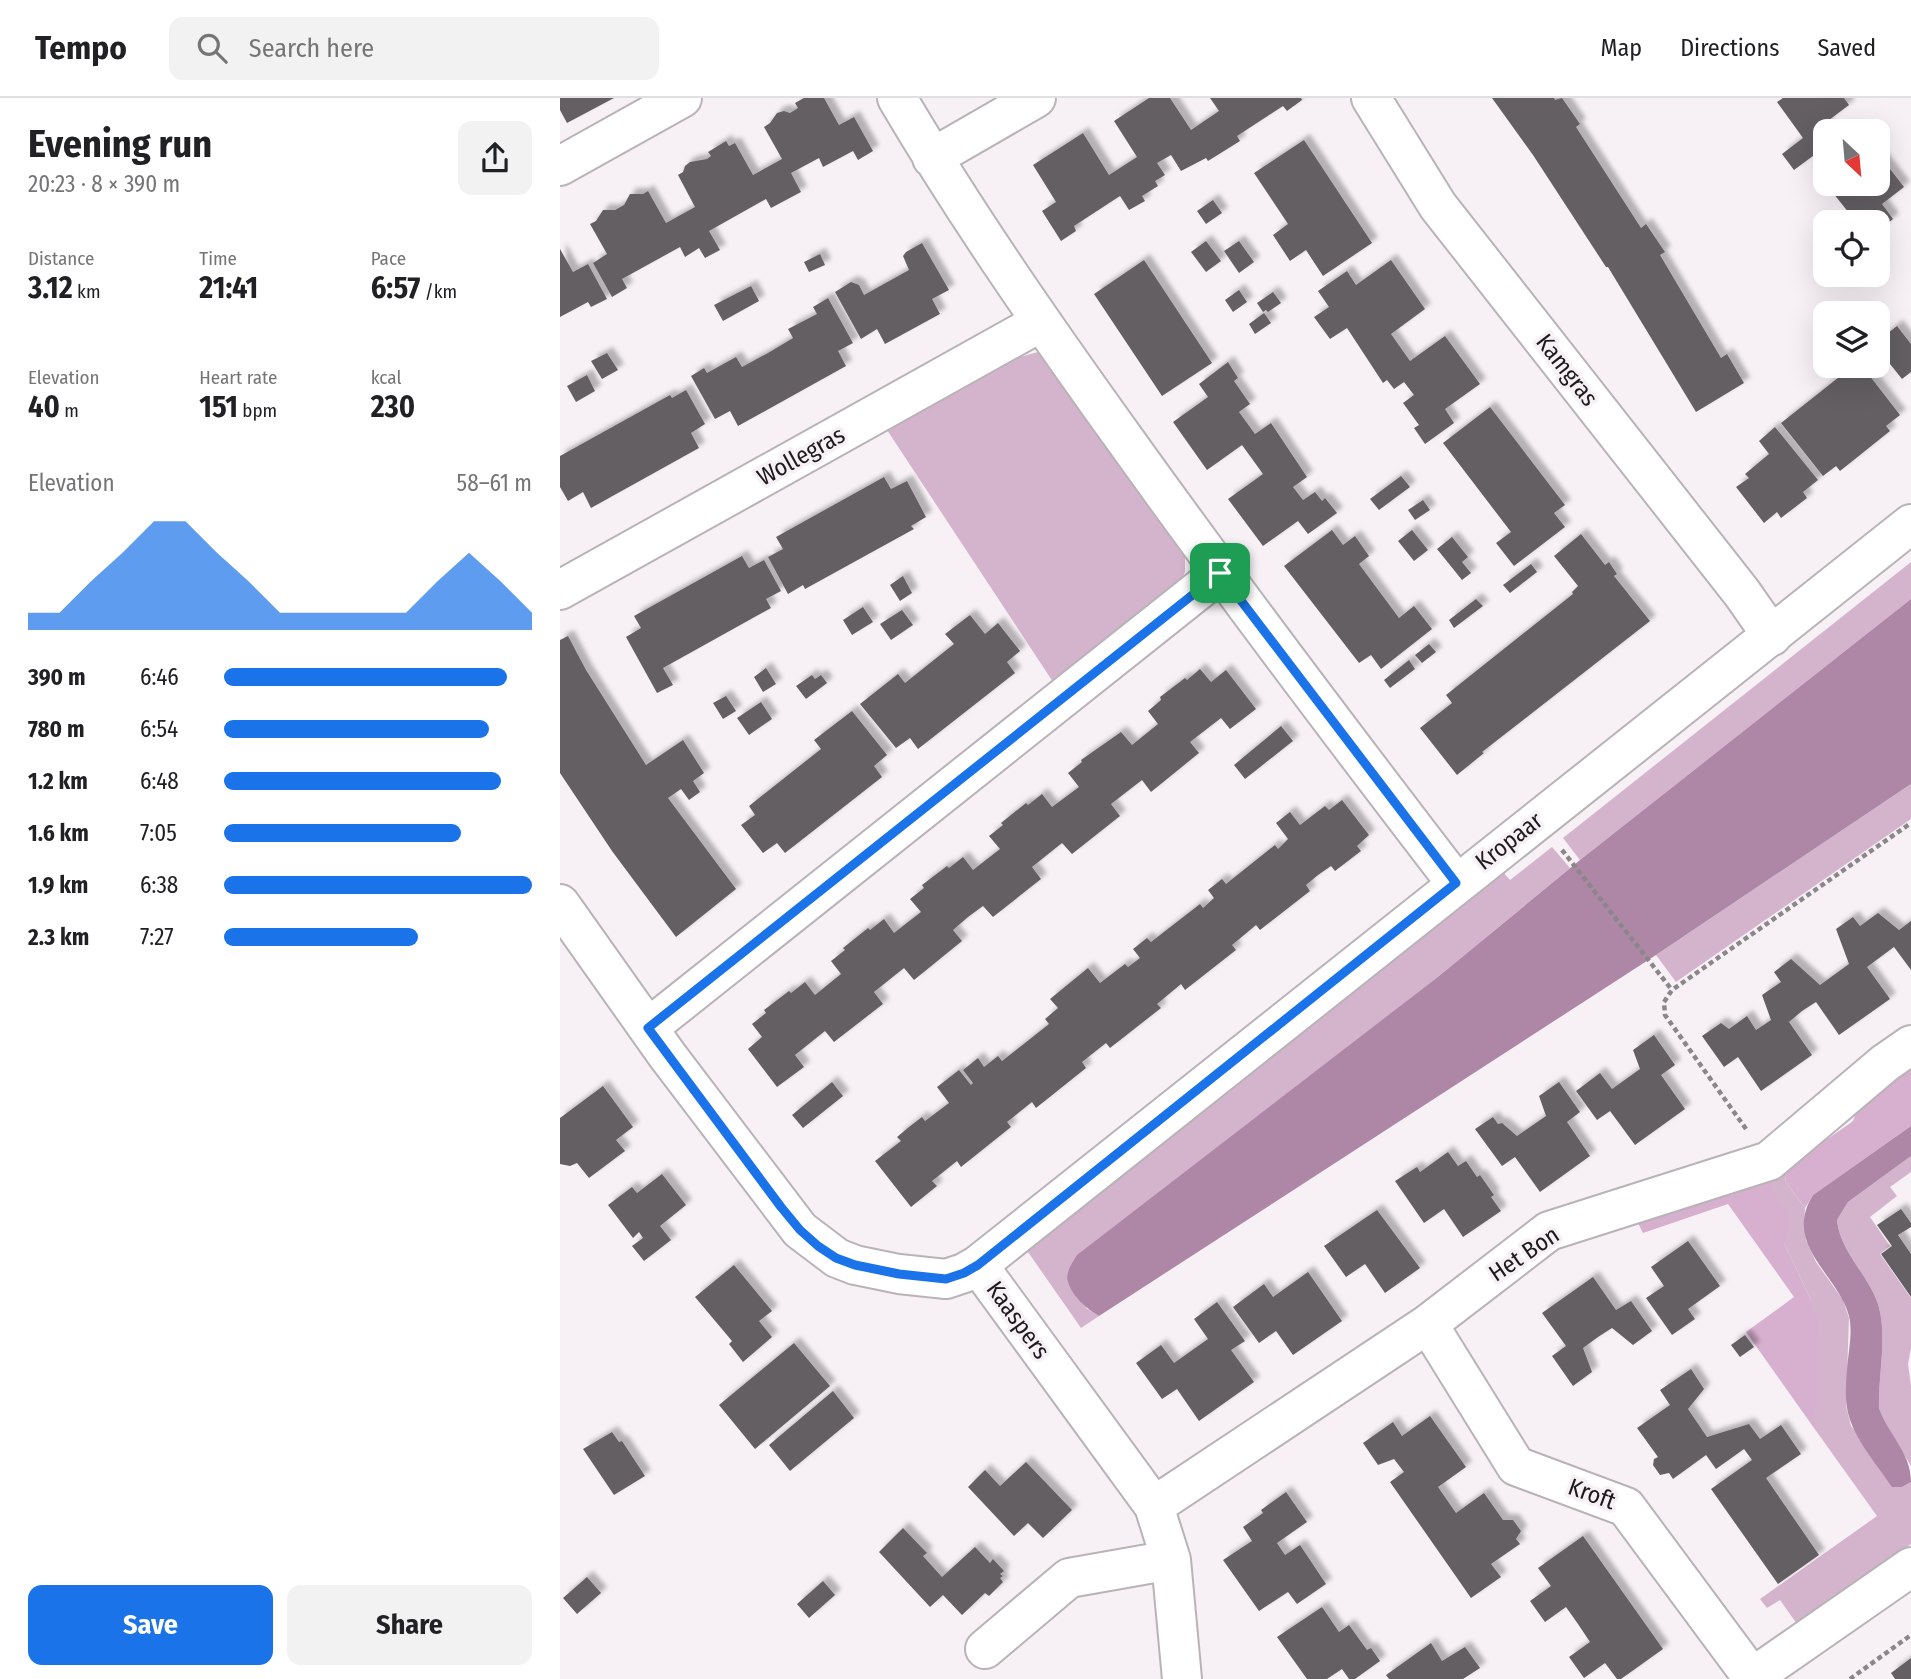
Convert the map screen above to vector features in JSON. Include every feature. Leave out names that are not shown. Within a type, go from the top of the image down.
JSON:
[{"type":"street","points":[[560,166],[682,98]]},
{"type":"street","points":[[897,98],[932,158],[1041,322],[1220,573],[1456,883]]},
{"type":"street","points":[[932,158],[1036,98]]},
{"type":"street","name":"Kamgras","points":[[1371,98],[1438,206],[1742,593],[1772,636]]},
{"type":"street","name":"Wollegras","points":[[560,590],[1041,322]]},
{"type":"street","name":"Kropaar","points":[[978,1265],[1911,524]]},
{"type":"street","points":[[648,1028],[1220,573]]},
{"type":"street","name":"Kaaspers","points":[[560,904],[781,1207],[818,1246],[836,1258],[855,1265],[899,1274],[946,1279],[978,1265],[1154,1506],[1171,1560],[1182,1679]]},
{"type":"street","name":"Het Bon","points":[[1154,1506],[1428,1324],[1549,1231],[1769,1161],[1885,1063],[1911,1045]]},
{"type":"street","name":"Kroft","points":[[1428,1324],[1516,1466],[1626,1507],[1751,1678]]},
{"type":"street","points":[[985,1648],[1069,1578],[1171,1560]]},
{"type":"street","points":[[1751,1678],[1911,1567]]},
{"type":"path","points":[[1769,1161],[1665,1015],[1664,1002],[1672,989],[1911,823]]},
{"type":"path","points":[[1565,855],[1672,989]]},
{"type":"path","points":[[1850,1679],[1911,1636]]},
{"type":"shaded area","points":[[1045,350],[1185,550],[1185,572],[1175,592],[1055,685],[887,430],[1020,357]]},
{"type":"shaded area","points":[[1911,562],[1911,599],[1580,860],[1563,838]]},
{"type":"shaded area","points":[[1911,599],[1911,784],[1656,955],[1099,1316],[1076,1297],[1067,1275],[1077,1255],[1439,976],[1580,860]]},
{"type":"shaded area","points":[[1911,784],[1911,819],[1676,982],[1656,955]]},
{"type":"shaded area","points":[[1552,847],[1570,868],[1439,976],[1287,1094],[1086,1308],[1099,1316],[1081,1328],[1028,1252],[1035,1241],[1502,871],[1510,880]]},
{"type":"shaded area","points":[[1911,1068],[1911,1126],[1813,1195],[1805,1208],[1786,1182],[1784,1169],[1853,1121],[1859,1105]]},
{"type":"shaded area","points":[[1911,1126],[1911,1156],[1848,1202],[1837,1220],[1843,1242],[1868,1283],[1881,1317],[1879,1408],[1907,1462],[1911,1482],[1902,1487],[1892,1487],[1865,1449],[1850,1419],[1846,1394],[1849,1316],[1843,1301],[1815,1258],[1804,1229],[1805,1213],[1813,1195]]},
{"type":"shaded area","points":[[1911,1156],[1911,1172],[1890,1187],[1897,1196],[1870,1217],[1890,1246],[1880,1254],[1911,1298],[1911,1348],[1908,1364],[1911,1386],[1911,1466],[1883,1420],[1879,1408],[1882,1329],[1878,1304],[1843,1242],[1837,1220],[1848,1202]]},
{"type":"shaded area","points":[[1784,1169],[1786,1182],[1805,1208],[1806,1240],[1816,1262],[1843,1300],[1849,1318],[1846,1406],[1851,1426],[1902,1487],[1911,1482],[1911,1544],[1797,1624],[1780,1600],[1767,1608],[1760,1599],[1877,1516],[1814,1428],[1811,1300],[1784,1243],[1766,1179]]},
{"type":"shaded area","points":[[1766,1179],[1786,1213],[1789,1224],[1784,1243],[1811,1300],[1817,1324],[1814,1428],[1746,1332],[1794,1297],[1728,1204],[1643,1233],[1638,1223]]},
{"type":"building","points":[[560,98],[614,98],[567,123],[560,110]]},
{"type":"building","points":[[804,98],[824,98],[839,125],[854,117],[873,151],[858,160],[853,151],[823,167],[819,158],[791,173],[801,192],[771,208],[766,199],[709,231],[720,250],[705,258],[699,248],[685,257],[680,247],[622,279],[627,288],[612,297],[593,263],[607,254],[590,224],[596,221],[603,210],[615,210],[624,205],[630,194],[643,194],[648,191],[666,223],[695,207],[678,175],[690,162],[707,159],[711,156],[708,152],[726,141],[729,146],[735,143],[753,175],[782,159],[764,127],[777,113],[790,113],[798,108],[795,103]]},
{"type":"building","points":[[1149,98],[1170,98],[1191,130],[1219,111],[1210,98],[1302,100],[1287,111],[1283,106],[1237,136],[1240,141],[1208,161],[1206,158],[1181,171],[1171,155],[1157,163],[1165,175],[1155,181],[1158,186],[1142,196],[1145,201],[1129,210],[1120,196],[1074,226],[1076,231],[1061,241],[1042,211],[1056,202],[1033,165],[1083,133],[1109,175],[1137,157],[1114,121]]},
{"type":"building","points":[[1492,98],[1562,98],[1580,124],[1576,127],[1641,228],[1646,224],[1665,252],[1660,255],[1721,358],[1727,354],[1744,383],[1696,412],[1608,267]]},
{"type":"building","points":[[1783,98],[1844,98],[1849,105],[1830,119],[1813,119],[1813,156],[1794,170],[1782,154],[1803,138],[1777,102]]},
{"type":"building","points":[[1304,140],[1372,243],[1323,276],[1306,250],[1290,261],[1273,235],[1288,224],[1254,173]]},
{"type":"building","points":[[1890,169],[1904,187],[1882,204],[1886,210],[1847,210],[1835,196],[1890,196]]},
{"type":"building","points":[[1213,200],[1222,213],[1206,224],[1197,211]]},
{"type":"building","points":[[1206,241],[1221,261],[1206,272],[1191,252]]},
{"type":"building","points":[[1239,241],[1254,262],[1239,273],[1224,251]]},
{"type":"building","points":[[922,243],[949,290],[932,299],[940,314],[885,344],[877,329],[861,339],[835,292],[851,282],[859,285],[864,295],[909,270],[903,256]]},
{"type":"building","points":[[560,249],[573,272],[588,264],[607,299],[591,307],[588,302],[560,317]]},
{"type":"building","points":[[820,254],[825,265],[809,272],[804,262]]},
{"type":"building","points":[[1144,260],[1212,363],[1162,396],[1094,294]]},
{"type":"building","points":[[1391,260],[1425,309],[1391,334],[1410,361],[1445,336],[1480,384],[1445,409],[1454,423],[1425,444],[1414,428],[1419,425],[1403,403],[1414,395],[1404,382],[1394,389],[1387,380],[1383,383],[1347,328],[1330,339],[1314,317],[1329,307],[1318,291],[1347,271],[1356,285]]},
{"type":"building","points":[[751,286],[759,301],[723,321],[714,305]]},
{"type":"building","points":[[1239,290],[1247,302],[1233,312],[1225,300]]},
{"type":"building","points":[[1273,292],[1281,303],[1268,312],[1263,312],[1257,303]]},
{"type":"building","points":[[828,298],[853,343],[838,351],[846,366],[738,426],[730,411],[715,419],[691,376],[704,368],[707,373],[736,357],[742,367],[768,353],[793,338],[788,329],[817,314],[813,307]]},
{"type":"building","points":[[1264,313],[1271,323],[1255,334],[1249,324]]},
{"type":"building","points":[[1897,326],[1911,344],[1911,372],[1902,379],[1890,364],[1890,332]]},
{"type":"building","points":[[607,353],[618,370],[602,379],[591,361]]},
{"type":"building","points":[[1228,362],[1238,378],[1234,381],[1250,404],[1239,412],[1255,434],[1271,423],[1307,477],[1293,487],[1303,500],[1315,492],[1322,501],[1325,498],[1337,513],[1308,534],[1298,521],[1263,546],[1228,499],[1263,474],[1242,445],[1207,470],[1173,422],[1208,397],[1199,384]]},
{"type":"building","points":[[587,375],[595,391],[576,402],[567,386]]},
{"type":"building","points":[[1838,378],[1871,378],[1900,415],[1886,426],[1890,431],[1840,471],[1836,466],[1823,476],[1781,423]]},
{"type":"building","points":[[686,390],[705,424],[691,433],[699,448],[591,508],[583,492],[568,501],[560,487],[560,456],[670,395],[672,398]]},
{"type":"building","points":[[1490,407],[1565,505],[1554,513],[1565,527],[1514,566],[1496,543],[1511,532],[1443,443]]},
{"type":"building","points":[[1775,427],[1818,480],[1803,492],[1807,498],[1781,518],[1777,512],[1764,523],[1736,487],[1749,478],[1745,474],[1769,454],[1759,441]]},
{"type":"building","points":[[1401,476],[1410,487],[1379,510],[1370,499]]},
{"type":"building","points":[[884,477],[891,489],[907,481],[926,517],[911,526],[914,529],[805,589],[803,585],[788,594],[768,557],[783,549],[776,537]]},
{"type":"building","points":[[1423,500],[1430,510],[1415,520],[1408,510]]},
{"type":"building","points":[[1332,530],[1343,545],[1355,536],[1369,556],[1359,564],[1399,618],[1414,606],[1432,629],[1381,669],[1371,655],[1359,663],[1284,566]]},
{"type":"building","points":[[1412,530],[1428,550],[1414,561],[1398,541]]},
{"type":"building","points":[[1581,534],[1605,565],[1609,562],[1617,574],[1614,576],[1650,621],[1482,752],[1484,753],[1457,775],[1420,728],[1452,703],[1446,695],[1573,594],[1578,586],[1554,556]]},
{"type":"building","points":[[1452,537],[1468,557],[1462,562],[1471,573],[1462,580],[1437,549]]},
{"type":"building","points":[[742,556],[749,568],[764,560],[781,591],[766,599],[771,608],[663,668],[673,685],[657,693],[626,637],[641,628],[634,616]]},
{"type":"building","points":[[1531,564],[1537,572],[1510,593],[1503,585]]},
{"type":"building","points":[[903,576],[912,593],[900,601],[890,585]]},
{"type":"building","points":[[1476,599],[1483,606],[1454,628],[1449,620]]},
{"type":"building","points":[[863,607],[873,622],[852,635],[843,620]]},
{"type":"building","points":[[902,610],[913,625],[891,640],[880,624]]},
{"type":"building","points":[[970,615],[985,634],[998,623],[1020,651],[1007,662],[1015,673],[918,749],[910,738],[896,748],[860,704],[898,674],[905,683],[954,644],[945,634]]},
{"type":"building","points":[[568,636],[586,670],[646,765],[683,740],[704,773],[693,781],[700,792],[689,800],[681,789],[668,798],[736,889],[676,937],[612,851],[560,773],[560,640]]},
{"type":"building","points":[[1429,644],[1436,652],[1422,663],[1415,655]]},
{"type":"building","points":[[1409,660],[1415,669],[1390,688],[1384,680]]},
{"type":"building","points":[[766,668],[776,684],[763,692],[754,677]]},
{"type":"building","points":[[1200,669],[1211,682],[1226,670],[1256,709],[1230,729],[1221,718],[1190,742],[1199,753],[1151,792],[1142,780],[1111,804],[1120,816],[1072,854],[1062,843],[1032,867],[1041,879],[993,917],[983,906],[968,917],[953,930],[962,941],[914,980],[904,968],[874,992],[883,1004],[834,1042],[825,1031],[795,1055],[804,1067],[777,1087],[748,1049],[762,1037],[752,1024],[766,1013],[764,1010],[805,982],[815,995],[841,974],[831,961],[845,950],[843,948],[884,919],[894,933],[921,912],[910,899],[924,888],[922,885],[963,857],[973,870],[1000,849],[989,836],[1003,825],[1001,823],[1042,794],[1052,807],[1079,787],[1068,773],[1082,762],[1081,760],[1121,732],[1132,745],[1158,724],[1148,711],[1161,700],[1160,697]]},
{"type":"building","points":[[812,675],[815,679],[821,675],[827,683],[806,699],[796,686]]},
{"type":"building","points":[[726,696],[736,711],[723,719],[713,703]]},
{"type":"building","points":[[761,702],[772,719],[749,735],[737,718]]},
{"type":"building","points":[[852,711],[887,755],[874,766],[882,777],[785,853],[777,843],[763,853],[741,825],[755,815],[749,806],[821,749],[814,740]]},
{"type":"building","points":[[1281,726],[1293,741],[1245,779],[1234,765]]},
{"type":"building","points":[[1342,800],[1369,835],[1357,846],[1361,851],[1335,871],[1331,866],[1318,875],[1306,885],[1310,891],[1260,930],[1256,925],[1232,945],[1236,950],[1185,990],[1181,984],[1157,1004],[1161,1008],[1110,1048],[1106,1043],[1082,1062],[1086,1068],[1036,1108],[1032,1102],[1007,1122],[1011,1127],[961,1167],[957,1161],[932,1181],[937,1186],[911,1207],[875,1161],[901,1141],[897,1137],[909,1127],[922,1117],[925,1121],[949,1103],[937,1087],[959,1070],[971,1085],[973,1083],[963,1070],[978,1058],[984,1067],[998,1056],[1002,1061],[1025,1043],[1049,1024],[1045,1019],[1058,1008],[1050,999],[1088,968],[1100,983],[1125,964],[1128,967],[1140,958],[1133,949],[1147,938],[1151,942],[1200,904],[1203,908],[1214,898],[1208,890],[1222,879],[1226,884],[1275,845],[1278,849],[1288,839],[1276,823],[1290,812],[1300,825],[1325,806],[1329,810]]},
{"type":"building","points":[[1878,913],[1899,930],[1911,921],[1911,970],[1894,947],[1867,967],[1890,999],[1839,1035],[1816,1002],[1802,1011],[1789,1022],[1812,1055],[1761,1091],[1738,1057],[1724,1067],[1702,1036],[1721,1023],[1729,1029],[1747,1016],[1756,1030],[1771,1020],[1762,995],[1781,982],[1774,972],[1791,959],[1820,985],[1849,964],[1836,929],[1853,917],[1860,926]]},
{"type":"building","points":[[1654,1035],[1675,1065],[1661,1075],[1685,1109],[1635,1145],[1610,1111],[1597,1120],[1576,1091],[1600,1073],[1612,1089],[1640,1069],[1633,1050]]},
{"type":"building","points":[[832,1082],[843,1096],[803,1128],[792,1115]]},
{"type":"building","points":[[1559,1082],[1580,1112],[1567,1122],[1590,1156],[1540,1192],[1515,1157],[1502,1166],[1475,1129],[1493,1117],[1498,1124],[1502,1123],[1517,1136],[1546,1116],[1539,1096]]},
{"type":"building","points":[[603,1086],[633,1127],[616,1140],[625,1151],[589,1178],[577,1163],[570,1166],[560,1164],[560,1118]]},
{"type":"building","points":[[1448,1152],[1458,1166],[1466,1161],[1477,1177],[1480,1175],[1501,1211],[1463,1237],[1444,1209],[1424,1223],[1395,1181],[1417,1167],[1420,1172]]},
{"type":"building","points":[[662,1174],[686,1205],[660,1226],[671,1240],[644,1261],[632,1246],[643,1238],[639,1232],[633,1238],[608,1205],[632,1187],[637,1193]]},
{"type":"building","points":[[1901,1209],[1911,1223],[1911,1227],[1898,1235],[1911,1254],[1911,1297],[1881,1254],[1892,1246],[1877,1225]]},
{"type":"building","points":[[1377,1210],[1420,1268],[1385,1293],[1365,1264],[1346,1277],[1324,1246]]},
{"type":"building","points":[[1688,1241],[1720,1286],[1688,1309],[1695,1319],[1672,1335],[1646,1298],[1664,1286],[1651,1267]]},
{"type":"building","points":[[734,1265],[772,1311],[759,1321],[772,1337],[743,1362],[729,1344],[732,1341],[695,1297]]},
{"type":"building","points":[[1308,1272],[1342,1321],[1293,1355],[1276,1331],[1259,1343],[1233,1307],[1264,1284],[1273,1297]]},
{"type":"building","points":[[1593,1277],[1616,1310],[1631,1301],[1652,1331],[1633,1345],[1612,1328],[1598,1337],[1583,1348],[1592,1372],[1573,1386],[1552,1356],[1566,1346],[1542,1313]]},
{"type":"building","points":[[1217,1302],[1245,1341],[1231,1350],[1254,1382],[1199,1421],[1177,1389],[1162,1399],[1136,1363],[1161,1345],[1174,1363],[1208,1339],[1194,1319]]},
{"type":"building","points":[[1745,1335],[1754,1347],[1740,1357],[1731,1345]]},
{"type":"building","points":[[794,1343],[830,1386],[755,1449],[719,1405]]},
{"type":"building","points":[[1691,1369],[1704,1389],[1688,1409],[1707,1437],[1749,1424],[1760,1439],[1781,1425],[1801,1454],[1766,1478],[1819,1555],[1778,1584],[1711,1489],[1752,1460],[1744,1449],[1716,1469],[1706,1455],[1673,1479],[1669,1473],[1660,1475],[1653,1465],[1654,1459],[1658,1457],[1637,1428],[1670,1405],[1660,1390]]},
{"type":"building","points":[[833,1391],[854,1418],[790,1471],[769,1445]]},
{"type":"building","points":[[1430,1416],[1466,1467],[1438,1487],[1456,1513],[1484,1493],[1503,1520],[1513,1520],[1521,1531],[1516,1539],[1520,1544],[1491,1564],[1501,1577],[1471,1598],[1390,1482],[1404,1472],[1394,1459],[1378,1465],[1363,1443],[1393,1422],[1402,1436]]},
{"type":"building","points":[[612,1432],[619,1442],[622,1441],[645,1476],[614,1495],[583,1449]]},
{"type":"building","points":[[1026,1462],[1072,1510],[1043,1538],[1028,1523],[1014,1536],[968,1487],[985,1470],[1000,1486]]},
{"type":"building","points":[[1286,1492],[1307,1522],[1277,1543],[1285,1555],[1300,1545],[1326,1584],[1297,1604],[1288,1592],[1259,1611],[1223,1560],[1252,1541],[1243,1527]]},
{"type":"building","points":[[903,1528],[927,1553],[923,1556],[942,1577],[975,1547],[990,1563],[993,1559],[1004,1571],[1000,1574],[1003,1576],[1000,1578],[1003,1582],[989,1596],[985,1593],[962,1615],[943,1595],[930,1607],[879,1552]]},
{"type":"building","points":[[1583,1536],[1663,1649],[1621,1679],[1617,1679],[1605,1663],[1584,1678],[1569,1657],[1590,1642],[1578,1624],[1566,1607],[1545,1622],[1530,1601],[1551,1586],[1538,1568]]},
{"type":"building","points":[[587,1577],[601,1593],[577,1614],[563,1598]]},
{"type":"building","points":[[823,1581],[835,1595],[809,1618],[797,1604]]},
{"type":"building","points":[[1322,1607],[1339,1632],[1349,1625],[1367,1650],[1371,1648],[1380,1661],[1355,1679],[1349,1679],[1342,1669],[1327,1679],[1307,1679],[1277,1637]]},
{"type":"building","points":[[1431,1643],[1442,1661],[1465,1647],[1480,1668],[1463,1679],[1389,1679],[1386,1675]]},
{"type":"building","points":[[1911,1658],[1911,1679],[1895,1679],[1891,1673]]},
{"type":"route","points":[[1220,573],[1456,883],[978,1265],[946,1279],[899,1274],[855,1265],[836,1258],[800,1230],[781,1207],[648,1028],[1220,573]]}]
